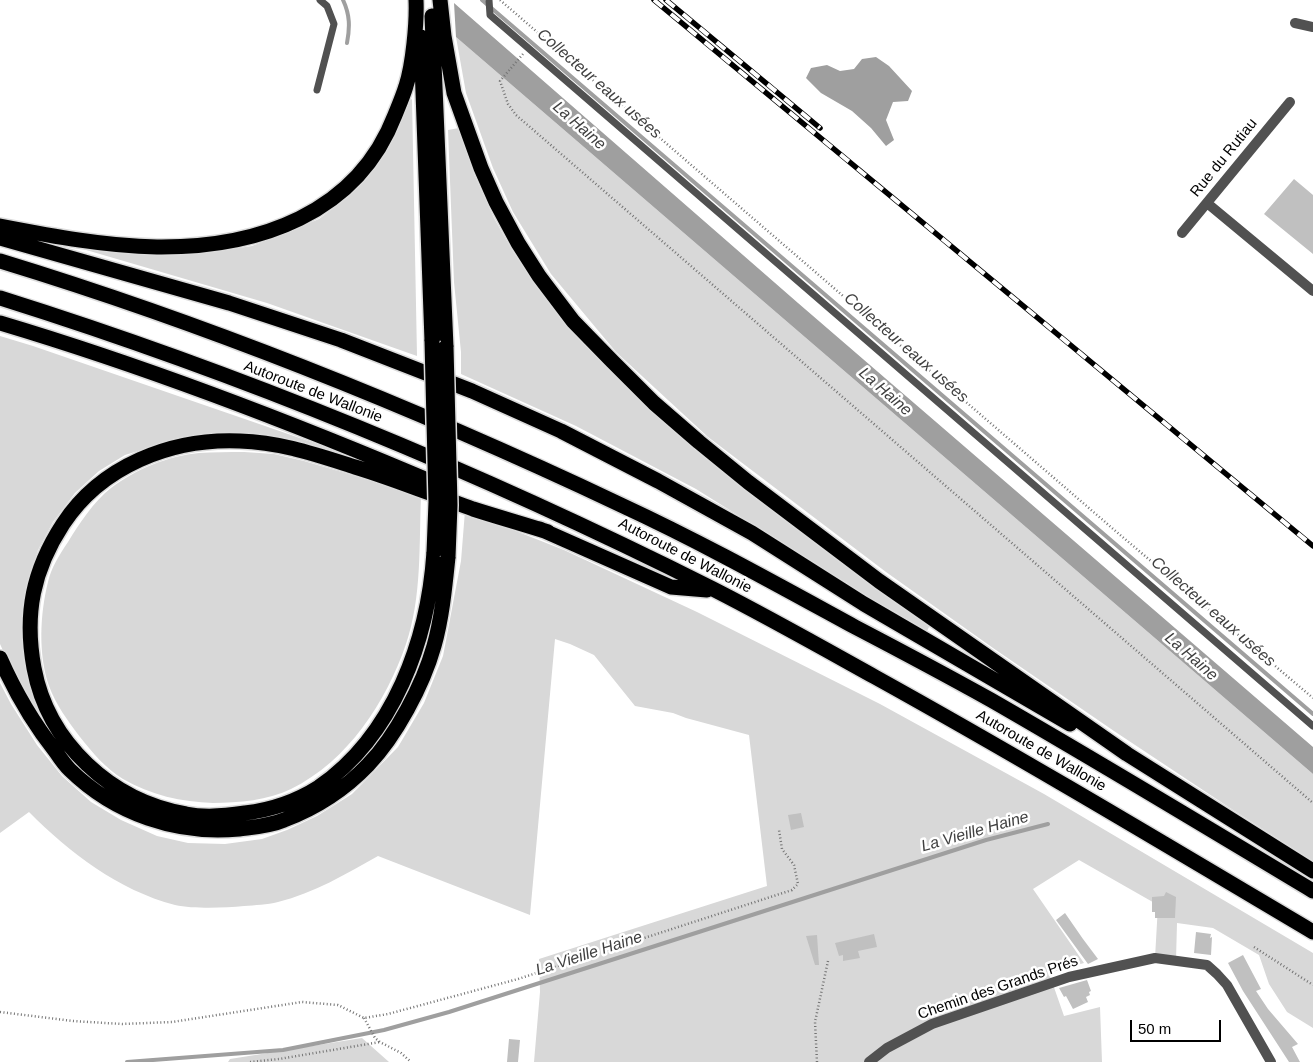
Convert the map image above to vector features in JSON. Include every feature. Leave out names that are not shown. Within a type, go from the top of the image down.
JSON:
[{"type":"highway","points":[[0,658],[22,703],[45,738],[70,770],[99,793],[132,813],[161,824],[198,830],[229,830],[258,827],[282,821],[341,790],[369,764],[390,736],[422,678],[434,646],[442,604],[441,554],[436,502],[439,344],[432,0]]},
{"type":"highway","points":[[440,0],[454,93],[481,168],[496,202],[518,243],[539,276],[573,321],[654,403],[748,482],[879,581],[1127,754],[1313,871]]},
{"type":"highway","points":[[416,4],[421,30],[439,344]]},
{"type":"highway","points":[[0,226],[79,240],[157,247],[187,246],[259,234],[281,227],[311,213],[336,196],[362,172],[377,153],[390,129],[407,85],[413,46],[416,4]]},
{"type":"highway","points":[[0,238],[228,303],[341,340],[472,391],[561,431],[658,481],[752,533],[864,604],[1075,727],[1127,754]]},
{"type":"highway","name":"Autoroute de Wallonie","points":[[0,261],[62,280],[216,334],[371,394],[625,506],[808,601],[991,700],[1166,802],[1313,891]]},
{"type":"highway","name":"Autoroute de Wallonie","points":[[0,298],[204,368],[360,428],[514,494],[610,538],[716,591],[990,741],[1313,932]]},
{"type":"highway","points":[[0,323],[198,390],[343,444],[671,587],[716,591]]},
{"type":"highway","points":[[441,554],[432,578],[413,658],[376,730],[346,764],[317,788],[288,802],[262,811],[225,816],[188,815],[158,808],[128,795],[100,776],[74,750],[57,728],[44,703],[36,680],[29,631],[30,606],[42,560],[66,519],[83,498],[118,471],[159,451],[198,443],[238,440],[272,444],[308,452],[396,480],[474,509],[548,532]]},
{"type":"street","points":[[1295,22],[1313,27]]},
{"type":"street","name":"Rue du Rutiau","points":[[1182,233],[1290,102]]},
{"type":"street","points":[[1207,203],[1313,291]]},
{"type":"street","name":"Chemin des Grands Prés","points":[[869,1062],[887,1048],[932,1024],[1069,977],[1155,958],[1207,965],[1218,974],[1227,986],[1271,1062]]},
{"type":"lane","points":[[317,90],[334,24],[327,6],[320,0]]},
{"type":"lane","points":[[489,0],[490,14],[1313,726]]},
{"type":"path","points":[[500,0],[1119,534],[1313,698]]},
{"type":"path","points":[[520,58],[500,81],[508,104],[516,115],[1313,803]]},
{"type":"path","points":[[364,1018],[388,1014],[518,979],[792,890],[798,884],[798,877],[794,865],[782,849],[779,830]]},
{"type":"path","points":[[1254,947],[1313,985]]},
{"type":"path","points":[[817,1062],[815,1022],[828,961]]},
{"type":"path","points":[[0,1012],[82,1022],[122,1024],[172,1022],[302,1002],[338,1005],[364,1018],[375,1038],[401,1053],[411,1062]]},
{"type":"path","points":[[250,1062],[380,1042]]},
{"type":"shaded area","points":[[456,37],[1313,774],[1313,861],[1114,731],[886,572],[708,437],[616,352],[551,274],[513,212],[493,168],[466,93]]},
{"type":"shaded area","points":[[412,99],[417,356],[267,303],[76,247],[182,253],[219,251],[252,246],[319,219],[348,197],[372,171],[393,136],[406,102]]},
{"type":"shaded area","points":[[459,128],[474,174],[494,218],[512,250],[532,280],[597,358],[651,409],[930,625],[927,631],[870,598],[696,489],[576,426],[461,374],[461,352],[454,282],[448,130]]},
{"type":"shaded area","points":[[0,336],[381,466],[296,444],[235,434],[188,436],[125,455],[99,471],[75,493],[53,522],[38,550],[30,578],[24,622],[52,729],[69,756],[66,758],[15,677],[0,644]]},
{"type":"shaded area","points":[[244,452],[274,454],[304,461],[421,495],[419,571],[415,608],[406,644],[388,687],[362,728],[330,763],[291,789],[263,798],[213,803],[178,799],[133,785],[117,775],[105,765],[80,737],[63,713],[49,686],[43,661],[41,634],[45,594],[51,572],[62,551],[87,513],[111,488],[142,469],[164,460],[199,453]]},
{"type":"shaded area","points":[[465,511],[564,550],[697,612],[880,704],[1044,794],[1313,953],[1313,1028],[1287,1012],[1269,984],[1259,955],[1213,928],[1177,923],[1176,960],[1155,958],[1158,905],[1079,860],[1033,889],[1084,963],[1049,973],[1064,1016],[1100,1007],[1102,1062],[534,1062],[540,992],[539,959],[767,886],[749,735],[673,713],[635,706],[594,655],[555,639],[530,915],[378,856],[317,888],[278,902],[200,908],[175,905],[134,890],[96,868],[61,842],[29,812],[0,833],[0,683],[37,745],[62,776],[91,802],[121,820],[157,836],[188,843],[225,844],[262,839],[317,816],[352,794],[398,747],[424,703],[443,656],[461,561]]},
{"type":"shaded area","points":[[362,1038],[389,1062],[228,1062],[230,1059]]},
{"type":"water","name":"La Haine","points":[[454,3],[798,303],[1313,747],[1313,774],[456,37]]},
{"type":"water","points":[[876,57],[889,66],[912,91],[908,101],[893,102],[886,120],[894,140],[886,146],[871,128],[852,111],[821,93],[806,78],[811,68],[827,65],[840,71],[854,69],[862,59]]},
{"type":"building","points":[[1294,179],[1313,195],[1313,254],[1264,214]]},
{"type":"building","points":[[801,813],[804,827],[791,830],[788,815]]},
{"type":"building","points":[[1166,892],[1176,897],[1175,918],[1155,918],[1155,912],[1152,912],[1152,897],[1164,896]]},
{"type":"building","points":[[1065,913],[1098,959],[1088,964],[1056,920]]},
{"type":"building","points":[[1196,932],[1211,934],[1211,955],[1194,953]]},
{"type":"building","points":[[874,934],[877,947],[858,951],[860,958],[843,961],[843,955],[839,956],[835,943]]},
{"type":"building","points":[[817,935],[819,965],[815,965],[806,936]]},
{"type":"building","points":[[1243,955],[1261,989],[1256,991],[1268,1009],[1298,1044],[1292,1047],[1300,1062],[1289,1062],[1243,991],[1228,963]]},
{"type":"building","points":[[1087,980],[1091,991],[1089,992],[1090,995],[1086,997],[1088,1002],[1073,1009],[1059,988]]},
{"type":"building","points":[[509,1039],[520,1040],[518,1062],[507,1062]]},
{"type":"waterway","points":[[343,0],[349,21],[347,43]]},
{"type":"waterway","name":"Collecteur eaux usées","points":[[482,0],[1313,714]]},
{"type":"waterway","name":"La Vieille Haine","points":[[127,1062],[283,1050],[384,1030],[449,1012],[986,840],[1048,824]]},
{"type":"railway","points":[[654,0],[1313,546]]},
{"type":"railway","points":[[666,0],[820,128]]}]
